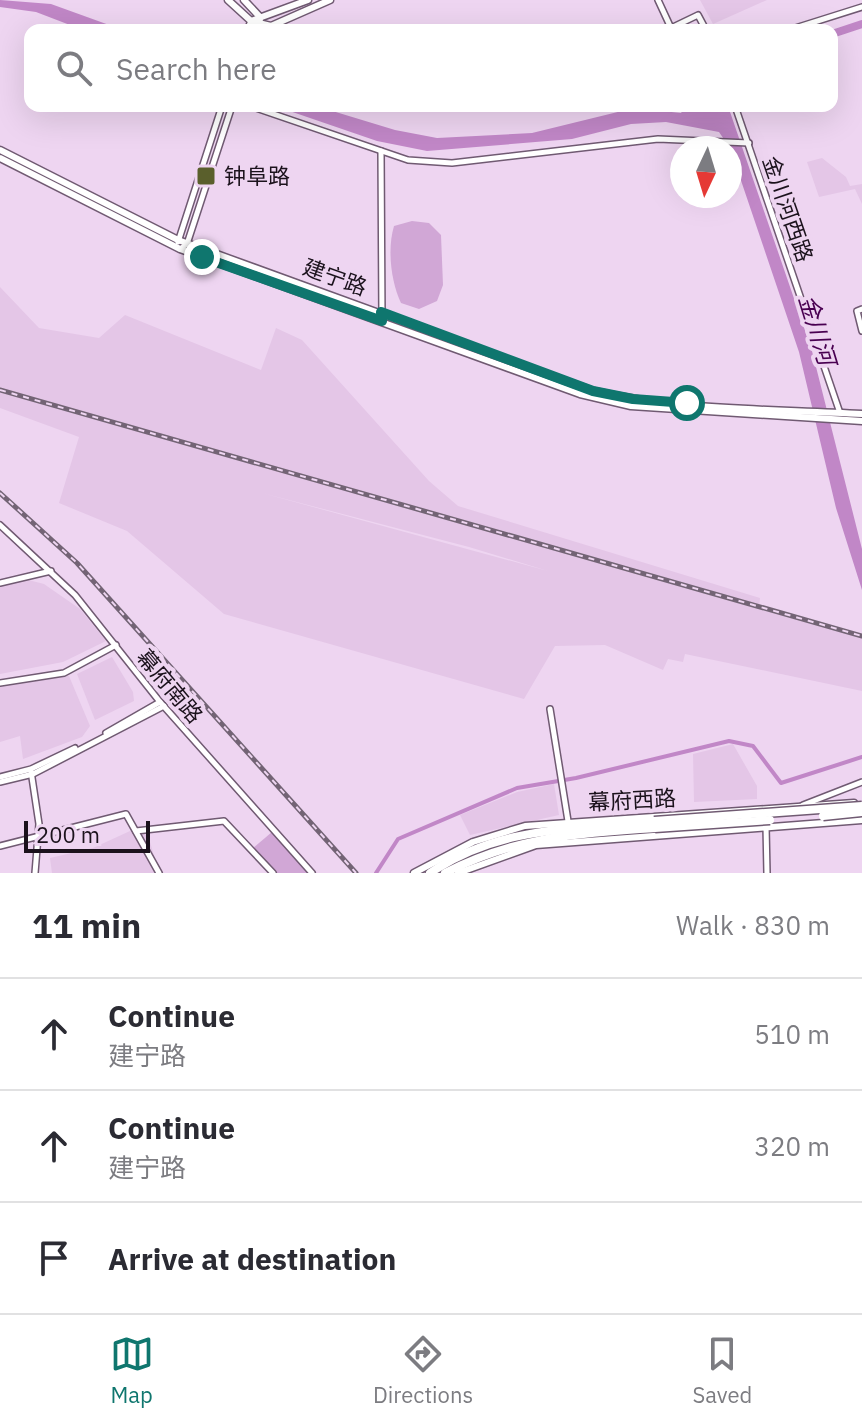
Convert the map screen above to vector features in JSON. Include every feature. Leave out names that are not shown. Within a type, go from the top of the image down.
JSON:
[{"type":"highway","name":"幕府西路","points":[[430,873],[480,849],[547,829],[862,807]]},
{"type":"highway","name":"幕府西路","points":[[445,873],[487,853],[537,838],[605,832],[652,822]]},
{"type":"highway","points":[[525,826],[547,829]]},
{"type":"highway","points":[[605,832],[628,836]]},
{"type":"highway","points":[[517,850],[537,838]]},
{"type":"main road","points":[[228,0],[258,24]]},
{"type":"main road","points":[[244,0],[260,24]]},
{"type":"main road","points":[[263,24],[308,0]]},
{"type":"main road","points":[[276,24],[330,0]]},
{"type":"main road","name":"建宁路","points":[[0,150],[187,244],[593,391],[742,412]]},
{"type":"main road","name":"建宁路","points":[[0,158],[180,249],[597,399],[631,406],[832,416],[862,421]]},
{"type":"main road","name":"建宁路","points":[[832,416],[840,413],[862,414]]},
{"type":"main road","points":[[766,817],[807,814],[827,804]]},
{"type":"main road","name":"幕府西路","points":[[414,873],[473,842],[525,826],[568,821],[652,822],[737,810],[803,805],[862,807]]},
{"type":"main road","points":[[737,810],[743,818],[739,830]]},
{"type":"main road","points":[[792,815],[789,823],[793,826]]},
{"type":"main road","name":"幕府西路","points":[[458,873],[517,850],[628,836],[862,820]]},
{"type":"street","points":[[658,0],[669,24]]},
{"type":"street","points":[[808,24],[862,7]]},
{"type":"street","points":[[679,24],[698,15],[703,24]]},
{"type":"street","points":[[220,112],[178,240],[180,249],[187,244],[230,112]]},
{"type":"street","points":[[267,112],[408,160],[452,163],[658,139],[749,143]]},
{"type":"street","name":"金川河西路","points":[[737,112],[840,413]]},
{"type":"street","points":[[381,151],[382,321]]},
{"type":"street","points":[[860,310],[862,331]]},
{"type":"street","name":"幕府南路","points":[[0,525],[52,571],[162,704],[312,873]]},
{"type":"street","points":[[0,583],[52,571]]},
{"type":"street","points":[[0,683],[64,673],[116,645]]},
{"type":"street","points":[[0,780],[100,737],[162,704]]},
{"type":"street","points":[[0,780],[33,774],[162,704]]},
{"type":"street","points":[[550,709],[568,821]]},
{"type":"street","points":[[31,769],[38,834],[35,873]]},
{"type":"street","points":[[803,805],[862,782]]},
{"type":"street","points":[[765,808],[767,873]]},
{"type":"street","points":[[0,846],[126,814],[159,873]]},
{"type":"street","points":[[136,831],[224,821],[273,873]]},
{"type":"shaded area","points":[[0,0],[51,4],[106,24],[67,24],[36,12],[0,7]]},
{"type":"shaded area","points":[[700,0],[767,0],[713,24]]},
{"type":"shaded area","points":[[292,112],[336,112],[395,130],[437,138],[532,133],[618,112],[730,112],[738,136],[722,136],[719,132],[666,122],[631,124],[572,139],[427,151],[377,141]]},
{"type":"shaded area","points":[[742,147],[812,351],[862,549],[862,590],[836,508],[799,352],[742,183]]},
{"type":"shaded area","points":[[822,158],[846,177],[850,186],[862,184],[862,204],[855,189],[819,197],[807,162]]},
{"type":"shaded area","points":[[412,221],[429,223],[441,235],[443,285],[437,301],[419,309],[401,303],[391,265],[394,226]]},
{"type":"shaded area","points":[[0,287],[39,328],[99,338],[125,315],[261,370],[276,328],[302,340],[429,481],[458,506],[760,598],[759,609],[862,638],[862,691],[685,654],[683,662],[668,659],[663,670],[605,645],[555,646],[524,699],[224,614],[127,531],[59,503],[79,437],[0,408]],"holes":[[[262,493],[469,547],[548,571]]]},
{"type":"shaded area","points":[[13,576],[44,584],[80,609],[106,641],[63,662],[0,674],[0,579]]},
{"type":"shaded area","points":[[112,657],[133,692],[134,701],[95,720],[77,674]]},
{"type":"shaded area","points":[[69,676],[90,726],[82,737],[23,759],[20,736],[0,742],[0,687]]},
{"type":"shaded area","points":[[733,744],[757,786],[757,799],[694,802],[693,754]]},
{"type":"shaded area","points":[[554,784],[559,815],[470,835],[460,815],[517,792]]},
{"type":"shaded area","points":[[130,831],[148,835],[159,873],[52,873],[50,858],[93,848]]},
{"type":"shaded area","points":[[272,832],[310,873],[276,873],[253,848]]},
{"type":"waterway","points":[[838,32],[862,24]]},
{"type":"waterway","points":[[376,873],[398,839],[517,788],[576,778],[729,741],[753,746],[781,783],[862,757]]},
{"type":"railway","points":[[0,390],[862,636]]},
{"type":"railway","points":[[0,493],[77,563],[356,873]]},
{"type":"place","name":"钟阜路","points":[[206,176]]},
{"type":"route","points":[[202,257],[382,321],[381,312],[593,391],[633,399],[687,403]]},
{"type":"water label","name":"金川河","points":[[817,330]]}]
